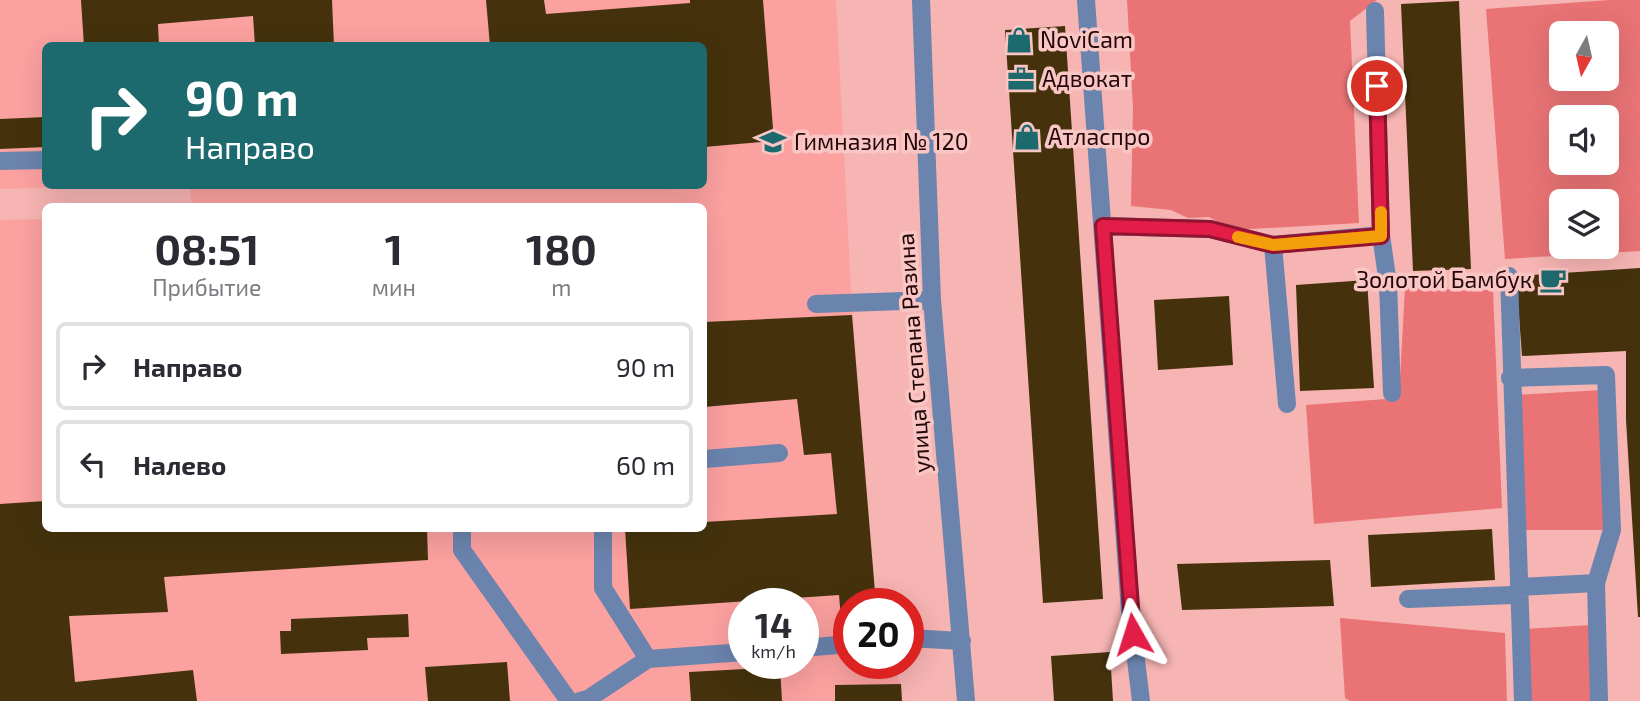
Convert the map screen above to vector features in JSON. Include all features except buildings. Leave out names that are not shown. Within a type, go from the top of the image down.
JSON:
[{"type":"street","name":"улица Степана Разина","points":[[921,0],[932,300],[966,701]]},
{"type":"street","points":[[1086,0],[1130,611],[1141,701]]},
{"type":"street","points":[[1375,11],[1381,236],[1388,284],[1392,393]]},
{"type":"street","points":[[0,161],[42,160]]},
{"type":"street","points":[[1103,226],[1210,229],[1273,245],[1381,236]]},
{"type":"street","points":[[1273,245],[1287,404]]},
{"type":"street","points":[[1509,276],[1510,378],[1521,587],[1523,701]]},
{"type":"street","points":[[816,304],[932,300]]},
{"type":"street","points":[[1510,378],[1606,375],[1612,530],[1596,583],[1600,701]]},
{"type":"street","points":[[707,458],[779,453]]},
{"type":"street","points":[[462,532],[462,550],[569,701]]},
{"type":"street","points":[[603,532],[603,588],[648,659]]},
{"type":"street","points":[[1408,599],[1513,595],[1521,587],[1596,583]]},
{"type":"street","points":[[924,639],[962,641]]},
{"type":"street","points":[[580,701],[588,699],[648,659],[728,653]]},
{"type":"shaded area","points":[[0,0],[836,0],[851,291],[864,470],[851,588],[833,588],[833,679],[899,679],[902,701],[0,701],[0,220],[42,219],[42,532],[707,532],[707,203],[192,203],[190,189],[707,189],[707,42],[42,42],[42,188],[0,189]]},
{"type":"shaded area","points":[[1127,0],[1377,0],[1350,21],[1359,223],[1232,230],[1209,217],[1188,218],[1171,210],[1131,206],[1133,107]]},
{"type":"shaded area","points":[[1640,0],[1640,251],[1619,252],[1619,189],[1549,189],[1549,256],[1505,259],[1486,9]]},
{"type":"shaded area","points":[[1405,288],[1493,290],[1502,508],[1314,524],[1306,405],[1399,398]]},
{"type":"shaded area","points":[[1602,390],[1612,530],[1522,530],[1515,395]]},
{"type":"shaded area","points":[[1340,618],[1505,633],[1507,701],[1350,701],[1345,698]]},
{"type":"shaded area","points":[[1591,625],[1594,701],[1526,701],[1525,629]]},
{"type":"slow traffic","points":[[1238,237],[1273,245],[1381,236],[1381,212]]},
{"type":"place","name":"NoviСam","points":[[1019,40]]},
{"type":"place","name":"Адвокат","points":[[1021,79]]},
{"type":"place","name":"Атласпро","points":[[1027,137]]},
{"type":"place","name":"Гимназия № 120","points":[[773,142]]},
{"type":"place","name":"Золотой Бамбук","points":[[1553,280]]},
{"type":"route","points":[[1133,634],[1103,226],[1210,229],[1273,245],[1381,236],[1377,86]]}]
